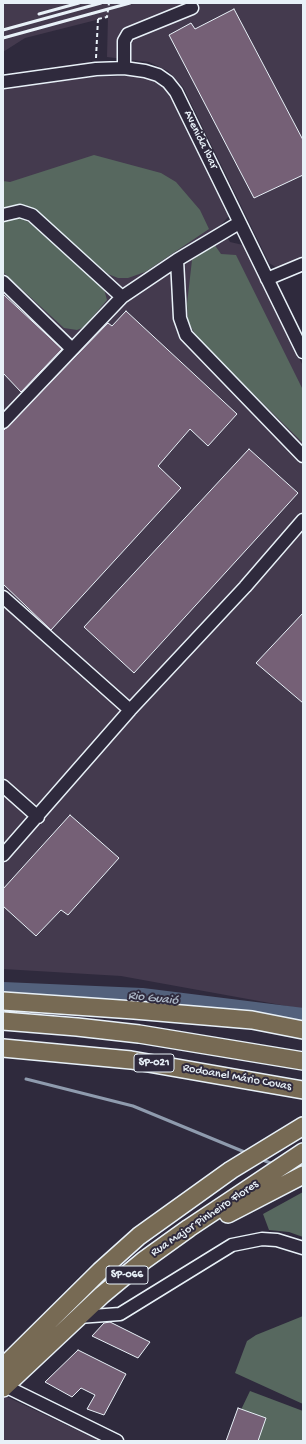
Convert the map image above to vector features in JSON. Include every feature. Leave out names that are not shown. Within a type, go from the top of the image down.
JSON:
[{"type":"highway","points":[[3,1002],[134,1010],[252,1020],[303,1030]]},
{"type":"highway","name":"SP-021","points":[[3,1021],[139,1034],[303,1061]]},
{"type":"highway","name":"Rodoanel Mário Covas","points":[[3,1048],[131,1060],[303,1090]]},
{"type":"highway","name":"Rua Major Pinheiro Flores","points":[[3,1367],[100,1271],[139,1236],[231,1170],[303,1126]]},
{"type":"highway","name":"SP-066","points":[[270,1184],[296,1157]]},
{"type":"highway","points":[[270,1184],[303,1175]]},
{"type":"highway","name":"Rua Major Pinheiro Flores","points":[[4,1387],[111,1287],[164,1246],[270,1184]]},
{"type":"street","points":[[124,68],[124,41],[128,34],[192,8]]},
{"type":"street","name":"Avenida Ibar","points":[[3,82],[96,69],[124,68],[145,71],[158,75],[168,82],[176,92],[303,352]]},
{"type":"street","points":[[3,215],[20,211],[32,215],[122,297]]},
{"type":"street","points":[[3,422],[122,297],[177,260],[239,223]]},
{"type":"street","points":[[177,260],[180,318],[186,335],[303,456]]},
{"type":"street","points":[[267,279],[303,264]]},
{"type":"street","points":[[3,282],[72,349]]},
{"type":"street","points":[[3,854],[38,817],[130,710],[245,587],[303,520]]},
{"type":"street","points":[[3,597],[130,710]]},
{"type":"street","points":[[3,786],[38,817]]},
{"type":"street","points":[[78,1317],[120,1314],[232,1245],[262,1239],[277,1240],[303,1248]]},
{"type":"street","points":[[4,1387],[117,1441]]},
{"type":"path","points":[[96,55],[98,19],[107,17],[109,3]]},
{"type":"shaded area","points":[[3,3],[303,3],[303,258],[279,269],[269,263],[183,87],[168,71],[149,62],[107,57],[108,17],[25,38],[3,52]]},
{"type":"shaded area","points":[[128,76],[149,78],[162,83],[173,98],[229,216],[221,225],[230,242],[243,245],[303,366],[303,1009],[121,976],[3,969],[3,89],[92,77]]},
{"type":"shaded area","points":[[5,1396],[100,1441],[3,1441],[3,1398]]},
{"type":"green space","points":[[94,155],[161,173],[176,182],[200,210],[209,229],[145,272],[128,278],[118,278],[108,274],[36,211],[25,205],[13,205],[3,208],[3,181],[10,182]]},
{"type":"green space","points":[[21,218],[32,224],[104,289],[107,300],[84,327],[77,330],[64,328],[3,272],[3,222]]},
{"type":"green space","points":[[214,244],[221,254],[236,255],[303,390],[303,443],[209,350],[196,336],[188,321],[187,304],[192,260]]},
{"type":"green space","points":[[303,1192],[303,1237],[289,1232],[269,1230],[263,1214]]},
{"type":"green space","points":[[303,1316],[303,1404],[235,1373],[247,1341],[256,1335]]},
{"type":"green space","points":[[250,1391],[303,1411],[303,1441],[226,1441]]},
{"type":"building","points":[[234,9],[303,140],[303,175],[254,198],[169,35],[191,23],[195,29]]},
{"type":"building","points":[[3,294],[62,349],[21,392],[3,373]]},
{"type":"building","points":[[126,311],[237,414],[208,446],[190,429],[158,466],[181,488],[51,630],[3,584],[3,431],[108,323],[112,326]]},
{"type":"building","points":[[249,449],[298,493],[134,673],[84,627]]},
{"type":"building","points":[[303,613],[303,703],[256,663]]},
{"type":"building","points":[[70,815],[119,858],[68,915],[61,910],[36,936],[3,906],[3,889]]},
{"type":"building","points":[[110,1322],[150,1342],[138,1358],[92,1336],[104,1323]]},
{"type":"building","points":[[78,1350],[126,1374],[104,1415],[87,1409],[95,1395],[81,1388],[72,1397],[45,1382]]},
{"type":"building","points":[[238,1408],[266,1418],[258,1441],[226,1441]]},
{"type":"waterway","name":"Rio Guaió","points":[[3,991],[142,997],[303,1017]]},
{"type":"waterway","points":[[26,1079],[133,1106],[247,1153]]},
{"type":"waterway","points":[[260,1159],[273,1164]]},
{"type":"railway","points":[[39,14],[79,3]]},
{"type":"railway","points":[[3,30],[101,3]]},
{"type":"railway","points":[[3,38],[130,3]]}]
